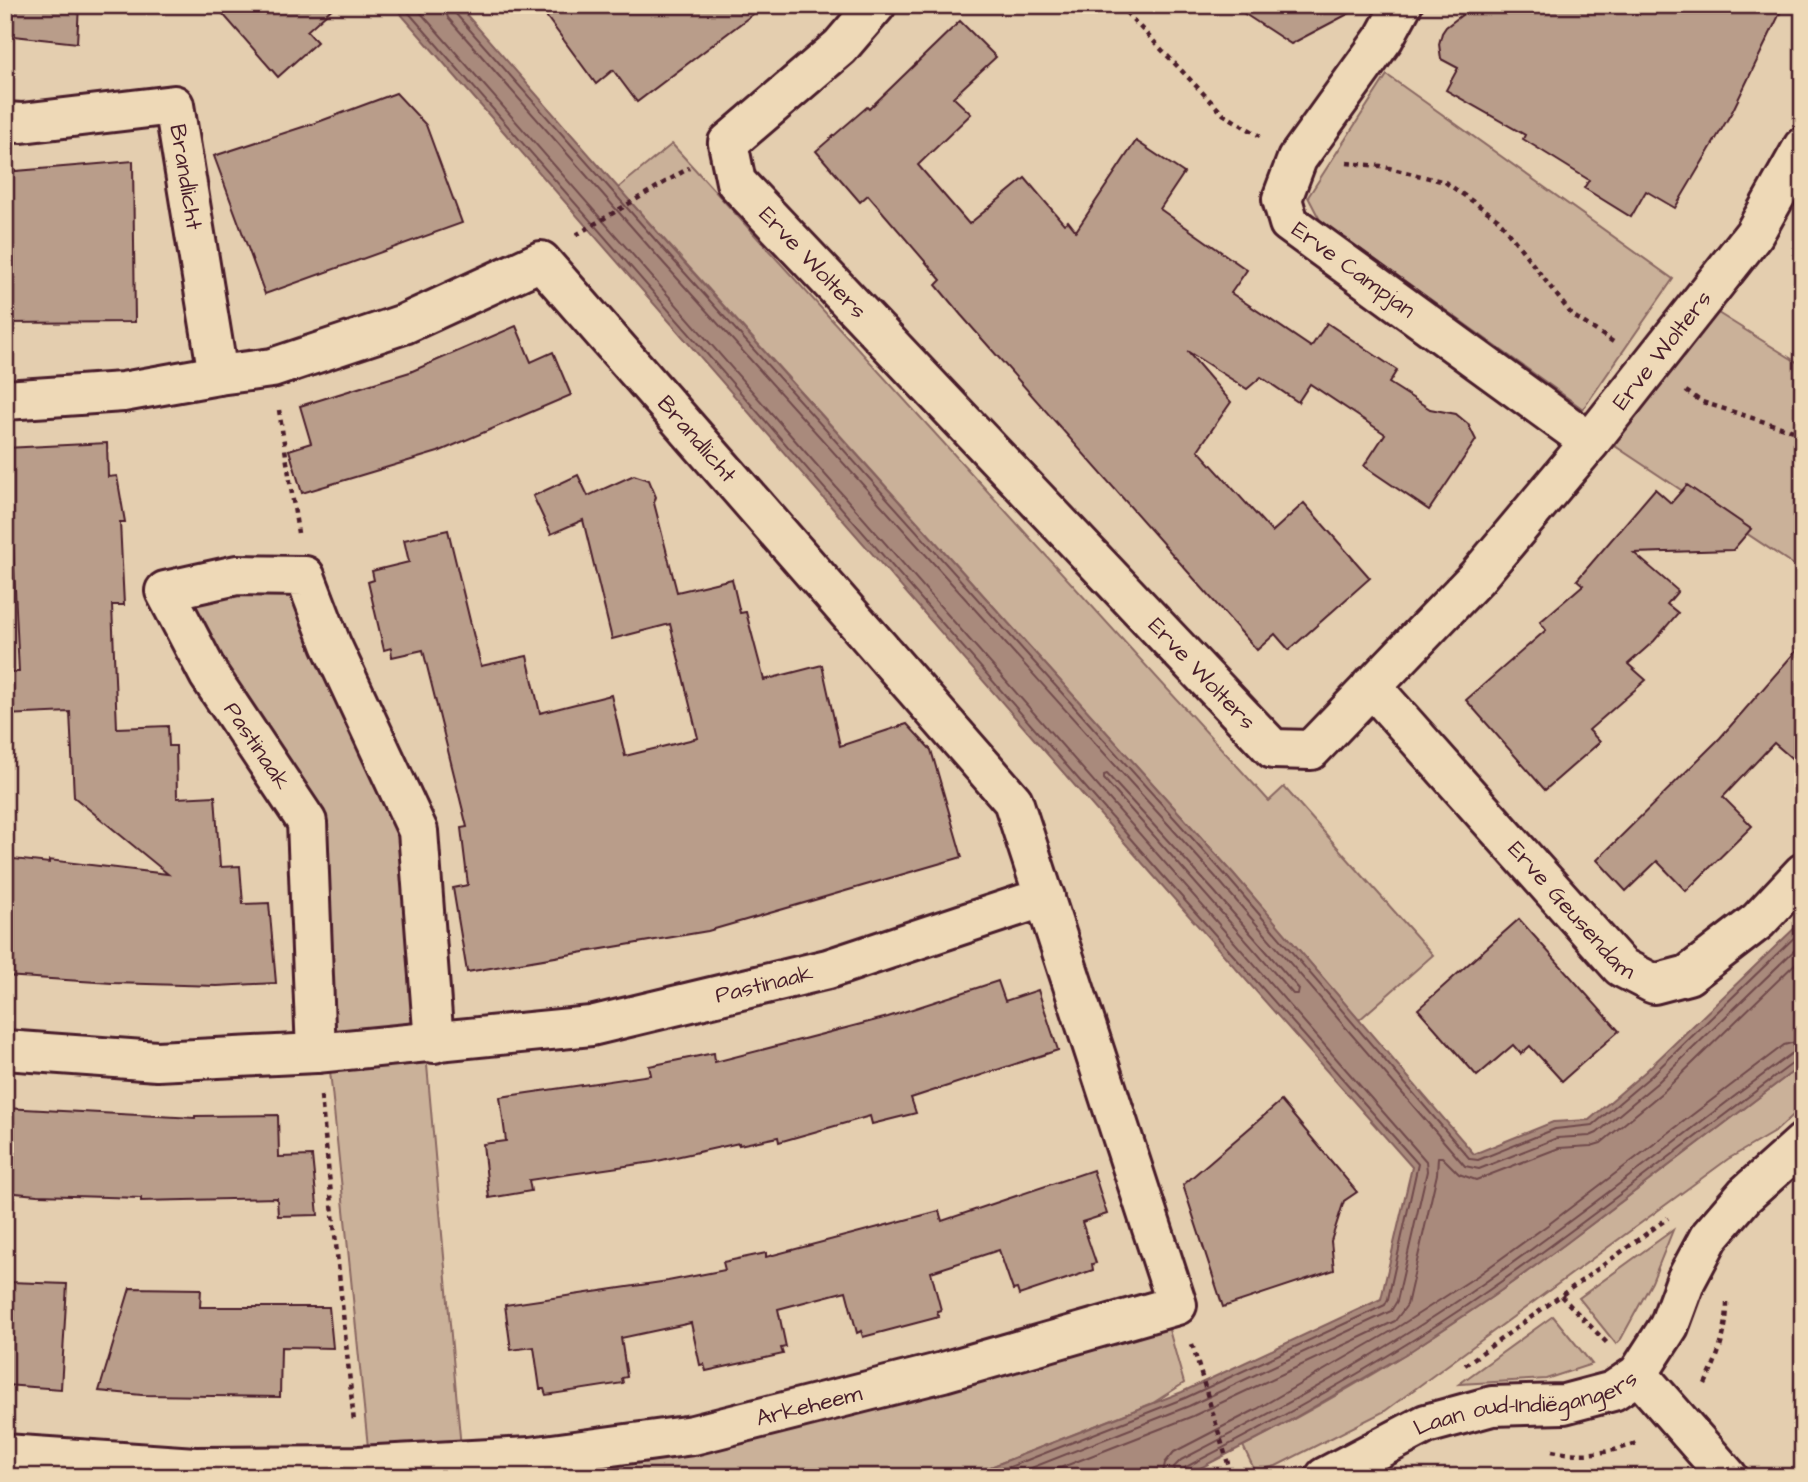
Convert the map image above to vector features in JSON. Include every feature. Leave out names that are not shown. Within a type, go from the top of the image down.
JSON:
[{"type":"street","name":"Erve Wolters","points":[[876,5],[839,47],[728,143],[736,182],[1273,749],[1311,750],[1477,577],[1652,366],[1754,234],[1803,147]]},
{"type":"street","name":"Erve Campjan","points":[[1402,5],[1384,38],[1297,159],[1282,198],[1289,223],[1590,442]]},
{"type":"street","name":"Brandlicht","points":[[5,122],[22,123],[174,105],[218,375]]},
{"type":"street","name":"Brandlicht","points":[[5,400],[123,392],[272,368],[404,324],[541,261],[1013,801],[1045,897]]},
{"type":"street","name":"Pastinaak","points":[[305,576],[237,575],[165,591],[209,675],[307,822],[316,1053]]},
{"type":"street","points":[[305,576],[331,644],[418,831],[434,1043]]},
{"type":"street","name":"Erve Geusendam","points":[[1371,686],[1622,967],[1654,984],[1688,975],[1758,921],[1803,873]]},
{"type":"street","name":"Pastinaak","points":[[5,1050],[157,1061],[316,1053],[591,1026],[828,969],[1045,897]]},
{"type":"street","name":"Arkeheem","points":[[5,1454],[195,1467],[359,1466],[530,1457],[693,1435],[943,1372],[1177,1305],[1045,897]]},
{"type":"street","name":"Laan oud-Indiëgangers","points":[[1325,1477],[1426,1423],[1492,1406],[1564,1404],[1613,1391],[1638,1374],[1669,1326],[1686,1280],[1709,1237],[1745,1195],[1803,1143]]},
{"type":"street","points":[[1638,1374],[1728,1477]]},
{"type":"path","points":[[1119,5],[1223,114],[1297,159],[1381,166],[1445,182],[1498,219],[1572,315],[1652,366],[1702,402],[1803,435]]},
{"type":"path","points":[[570,239],[652,190]]},
{"type":"path","points":[[272,368],[305,576]]},
{"type":"path","points":[[316,1053],[359,1466]]},
{"type":"path","points":[[1463,1367],[1670,1217]]},
{"type":"path","points":[[1561,1296],[1638,1374]]},
{"type":"path","points":[[1197,1356],[1231,1475]]},
{"type":"shaded area","points":[[1387,75],[1673,279],[1583,409],[1320,220],[1308,197]]},
{"type":"shaded area","points":[[672,144],[1269,801],[1284,787],[1433,955],[1359,1020],[1233,873],[618,188]]},
{"type":"shaded area","points":[[1710,308],[1803,366],[1803,571],[1609,442]]},
{"type":"shaded area","points":[[242,588],[295,591],[407,840],[461,1448],[369,1457],[327,1041],[315,810],[237,690],[188,600]]},
{"type":"shaded area","points":[[1803,1064],[1803,1106],[1776,1131],[1728,1159],[1385,1411],[1276,1466],[1255,1471],[1243,1446],[1339,1394],[1463,1316],[1572,1239]]},
{"type":"shaded area","points":[[1673,1230],[1652,1282],[1616,1344],[1579,1298]]},
{"type":"shaded area","points":[[1553,1316],[1592,1364],[1546,1379],[1459,1384]]},
{"type":"shaded area","points":[[1166,1319],[1184,1383],[1153,1403],[965,1477],[531,1477],[530,1471],[709,1444],[941,1392]]},
{"type":"water","points":[[393,5],[458,5],[671,248],[1233,873],[1474,1154],[1553,1122],[1589,1120],[1646,1071],[1803,920],[1803,1064],[1492,1297],[1409,1352],[1270,1432],[1183,1477],[965,1477],[1182,1392],[1381,1299],[1412,1167],[1152,874]]},
{"type":"building","points":[[5,5],[79,5],[77,43],[5,35]]},
{"type":"building","points":[[215,5],[336,5],[307,31],[317,42],[278,77]]},
{"type":"building","points":[[538,5],[765,5],[637,102],[613,70],[596,84]]},
{"type":"building","points":[[1231,5],[1365,5],[1291,44]]},
{"type":"building","points":[[1475,5],[1784,5],[1733,110],[1675,208],[1646,191],[1631,217],[1584,188],[1589,180],[1523,139],[1525,135],[1446,90],[1458,68],[1441,59],[1439,44],[1442,33]]},
{"type":"building","points":[[960,21],[996,57],[953,97],[971,114],[918,165],[969,224],[1025,178],[1064,224],[1068,221],[1076,231],[1136,141],[1184,173],[1160,209],[1247,270],[1231,293],[1311,347],[1327,323],[1397,370],[1389,383],[1430,409],[1456,414],[1468,424],[1476,440],[1429,510],[1364,466],[1385,434],[1310,384],[1298,402],[1261,377],[1247,389],[1187,351],[1231,402],[1198,450],[1272,532],[1304,503],[1370,578],[1289,650],[1275,634],[1257,650],[961,315],[936,285],[941,280],[868,195],[860,202],[816,151],[867,107],[869,109]]},
{"type":"building","points":[[396,93],[426,125],[462,223],[265,294],[214,156]]},
{"type":"building","points":[[133,161],[135,322],[5,323],[5,172]]},
{"type":"building","points":[[516,326],[531,362],[553,352],[571,395],[438,452],[302,493],[289,450],[311,443],[300,406],[410,372]]},
{"type":"building","points":[[107,443],[108,477],[117,476],[125,522],[120,522],[124,605],[112,605],[117,728],[168,726],[169,746],[176,746],[177,798],[215,796],[220,867],[240,866],[243,904],[269,903],[276,983],[217,986],[5,976],[5,858],[49,863],[49,860],[168,874],[74,797],[70,712],[5,715],[5,672],[19,672],[12,527],[5,527],[5,448]]},
{"type":"building","points":[[578,475],[588,496],[634,475],[649,480],[656,497],[654,503],[677,592],[732,579],[740,613],[746,612],[764,680],[822,665],[840,746],[907,724],[931,750],[962,857],[708,931],[467,972],[453,888],[468,885],[461,828],[467,827],[423,650],[392,657],[391,648],[384,650],[368,582],[374,580],[372,571],[409,562],[404,540],[448,530],[481,666],[527,656],[540,713],[611,695],[625,756],[698,738],[670,624],[612,639],[583,520],[551,534],[533,496]]},
{"type":"building","points":[[1687,485],[1751,529],[1733,550],[1634,553],[1678,591],[1667,604],[1678,613],[1654,641],[1628,664],[1646,680],[1589,730],[1600,742],[1545,790],[1466,700],[1546,630],[1540,622],[1583,585],[1577,580],[1655,489],[1671,503]]},
{"type":"building","points":[[1803,643],[1803,768],[1774,743],[1723,797],[1752,826],[1686,891],[1657,861],[1626,891],[1597,860],[1720,738]]},
{"type":"building","points":[[1519,919],[1619,1031],[1562,1081],[1530,1046],[1521,1054],[1513,1045],[1477,1076],[1418,1009]]},
{"type":"building","points":[[998,981],[1005,1001],[1038,990],[1058,1050],[911,1098],[916,1113],[872,1124],[870,1116],[779,1142],[778,1137],[653,1162],[529,1180],[531,1191],[489,1198],[483,1144],[506,1141],[500,1097],[651,1075],[649,1066],[714,1053],[715,1062],[888,1017]]},
{"type":"building","points":[[1281,1101],[1357,1192],[1344,1201],[1331,1241],[1334,1270],[1223,1307],[1183,1185]]},
{"type":"building","points":[[5,1108],[195,1118],[278,1115],[279,1157],[312,1156],[318,1215],[278,1216],[277,1198],[141,1201],[141,1198],[5,1192]]},
{"type":"building","points":[[1093,1170],[1107,1214],[1082,1222],[1096,1263],[1092,1264],[1093,1270],[1019,1295],[1017,1289],[1013,1290],[999,1250],[931,1272],[941,1310],[937,1311],[939,1317],[863,1337],[861,1331],[857,1333],[846,1291],[778,1309],[786,1347],[781,1348],[783,1354],[706,1371],[704,1364],[700,1365],[691,1323],[621,1338],[627,1377],[622,1378],[623,1383],[546,1395],[544,1389],[540,1389],[534,1347],[511,1350],[505,1305],[725,1270],[723,1262],[766,1253],[766,1257],[939,1211],[942,1221]]},
{"type":"building","points":[[9,1282],[67,1284],[61,1389],[5,1385],[5,1308]]},
{"type":"building","points":[[130,1288],[201,1289],[200,1307],[329,1307],[333,1348],[281,1347],[280,1397],[142,1395],[99,1391]]}]
